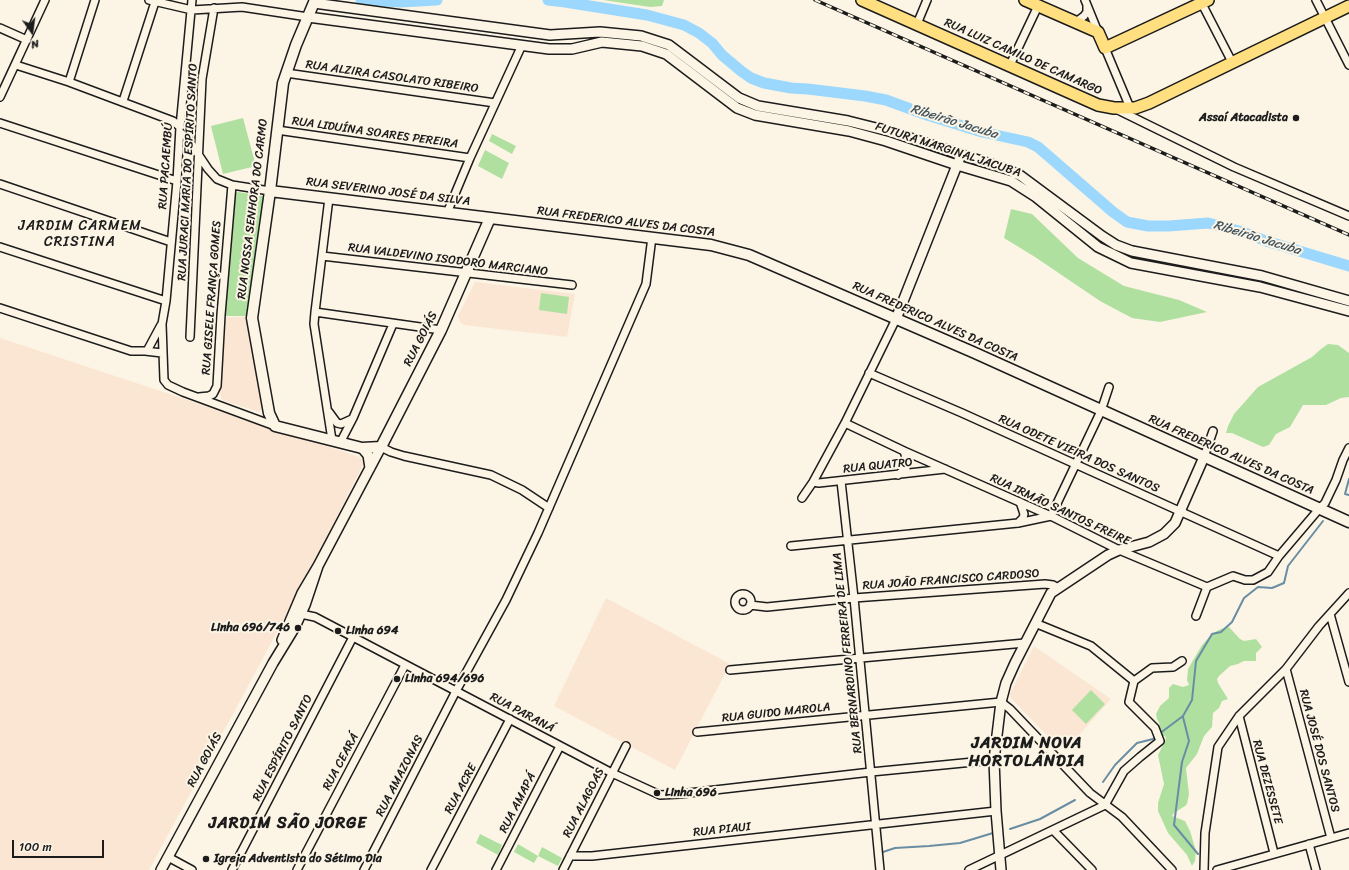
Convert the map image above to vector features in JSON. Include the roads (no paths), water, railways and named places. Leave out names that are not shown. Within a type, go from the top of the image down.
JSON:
[{"type":"main road","name":"RUA LUIZ CAMILO DE CAMARGO","points":[[862,0],[1098,105],[1114,108],[1135,108],[1149,103],[1349,6]]},
{"type":"main road","points":[[1025,0],[1098,32],[1105,48],[1203,1]]},
{"type":"main road","name":"RUA NOSSA SENHORA DO CARMO","points":[[275,426],[269,413],[252,318],[272,178],[283,83],[296,45],[315,2]]},
{"type":"main road","points":[[272,178],[283,192]]},
{"type":"main road","name":"RUA SEVERINO JOSÉ DA SILVA","points":[[270,191],[490,218]]},
{"type":"main road","name":"RUA FREDERICO ALVES DA COSTA","points":[[490,218],[711,245],[749,255],[975,353],[1349,522]]},
{"type":"main road","name":"RUA GOIÁS","points":[[381,447],[441,330],[490,218]]},
{"type":"main road","points":[[275,426],[362,448],[381,447]]},
{"type":"street","points":[[0,97],[45,0]]},
{"type":"street","points":[[69,82],[95,0]]},
{"type":"street","name":"RUA PACAEMBÚ","points":[[192,0],[166,301],[162,324],[162,353],[164,380],[168,385],[197,398]]},
{"type":"street","points":[[917,24],[927,0]]},
{"type":"street","points":[[1316,0],[1349,64]]},
{"type":"street","points":[[123,101],[152,1],[192,10],[242,7],[308,17]]},
{"type":"street","points":[[1203,1],[1232,62]]},
{"type":"street","name":"FUTURA MARGINAL JACUBA","points":[[315,2],[550,35],[600,32],[641,36],[669,45],[739,98],[758,106],[848,121],[888,131],[1006,169],[1021,176],[1102,236],[1116,245],[1132,251],[1262,276],[1349,301]]},
{"type":"street","points":[[1076,22],[1087,12],[1086,3]]},
{"type":"street","points":[[1086,3],[1098,32]]},
{"type":"street","points":[[1010,65],[1038,6]]},
{"type":"street","name":"RUA JURACI MARIA DO ESPÍRITO SANTO","points":[[190,338],[202,79],[214,8]]},
{"type":"street","name":"FUTURA MARGINAL JACUBA","points":[[308,17],[549,49],[572,48],[602,42],[642,46],[666,54],[737,108],[755,115],[849,131],[886,140],[957,165],[1011,181],[1036,197],[1098,247],[1131,263],[1260,287],[1349,311]]},
{"type":"street","points":[[0,28],[27,40]]},
{"type":"street","points":[[447,213],[496,102],[517,45],[515,30]]},
{"type":"street","points":[[532,46],[534,33]]},
{"type":"street","points":[[1105,48],[1135,119]]},
{"type":"street","points":[[16,65],[123,101],[174,121],[180,127]]},
{"type":"street","name":"RUA ALZIRA CASOLATO RIBEIRO","points":[[286,73],[496,102]]},
{"type":"street","points":[[1114,108],[1234,167],[1349,216]]},
{"type":"street","points":[[0,123],[177,181]]},
{"type":"street","name":"RUA SEVERINO JOSÉ DA SILVA","points":[[180,127],[208,169],[217,179],[232,186],[270,191]]},
{"type":"street","name":"RUA LIDUÍNA SOARES PEREIRA","points":[[277,130],[470,158]]},
{"type":"street","points":[[802,498],[813,482],[844,423],[896,318],[961,154]]},
{"type":"street","points":[[0,184],[171,242]]},
{"type":"street","name":"RUA GISELE FRANÇA GOMES","points":[[197,398],[213,394],[217,386],[221,315],[232,186]]},
{"type":"street","points":[[329,198],[314,312],[314,324],[329,412],[336,442]]},
{"type":"street","name":"RUA AMAZONAS","points":[[364,870],[456,691],[506,600],[549,508],[646,284],[652,237]]},
{"type":"street","points":[[0,247],[166,301]]},
{"type":"street","name":"RUA VALDEVINO ISODORO MARCIANO","points":[[322,256],[572,285]]},
{"type":"street","points":[[0,308],[131,351],[162,353]]},
{"type":"street","points":[[314,312],[441,330]]},
{"type":"street","name":"RUA PACAEMBÚ","points":[[147,351],[162,324]]},
{"type":"street","points":[[336,442],[353,418],[393,324]]},
{"type":"street","name":"RUA ODETE VIEIRA DOS SANTOS","points":[[870,373],[1279,556]]},
{"type":"street","points":[[791,546],[1018,523],[1051,516],[1101,411],[1109,387]]},
{"type":"street","points":[[197,398],[275,426]]},
{"type":"street","points":[[329,412],[337,423],[341,424],[353,418]]},
{"type":"street","name":"RUA IRMÃO SANTOS FREIRE","points":[[844,423],[1051,516],[1119,550],[1207,587]]},
{"type":"street","points":[[1001,870],[996,811],[994,760],[1001,702],[1006,683],[1025,642],[1051,593],[1108,555],[1119,550],[1149,542],[1164,534],[1175,523],[1204,457],[1213,431]]},
{"type":"street","points":[[381,447],[404,456],[490,475],[522,490],[549,508]]},
{"type":"street","name":"RUA GOIÁS","points":[[273,663],[318,566],[381,447]]},
{"type":"street","points":[[362,448],[368,456],[370,468]]},
{"type":"street","points":[[1196,616],[1207,587],[1234,576],[1246,580],[1253,580],[1268,572],[1279,556],[1325,503],[1349,448]]},
{"type":"street","points":[[898,475],[906,468],[907,461],[904,451]]},
{"type":"street","name":"RUA QUATRO","points":[[813,482],[819,483],[841,481],[945,469]]},
{"type":"street","name":"RUA BERNARDINO FERREIRA DE LIMA","points":[[841,481],[877,823],[880,870]]},
{"type":"street","points":[[1018,523],[1023,518],[1024,514],[1020,502]]},
{"type":"street","name":"RUA JOÃO FRANCISCO CARDOSO","points":[[750,605],[767,607],[854,598],[1045,584],[1053,585],[1058,588]]},
{"type":"street","points":[[1204,870],[1205,833],[1218,747],[1239,716],[1286,669],[1319,626],[1349,593]]},
{"type":"street","name":"RUA GOIÁS","points":[[161,870],[301,614],[299,605]]},
{"type":"street","name":"RUA PARANÁ","points":[[299,605],[315,617],[405,665],[612,773],[660,794],[680,794],[871,772],[994,760]]},
{"type":"street","name":"RUA PARANÁ","points":[[301,614],[315,617]]},
{"type":"street","points":[[1330,614],[1349,682]]},
{"type":"street","points":[[1035,623],[1091,646],[1134,681]]},
{"type":"street","name":"RUA ESPÍRITO SANTO","points":[[232,870],[353,637]]},
{"type":"street","points":[[730,670],[1025,642]]},
{"type":"street","points":[[969,870],[1105,805],[1124,771],[1159,743],[1160,738],[1154,728],[1129,702],[1134,681],[1152,668],[1173,667],[1182,661]]},
{"type":"street","name":"RUA CEARÁ","points":[[297,870],[405,665]]},
{"type":"street","name":"RUA JOSÉ DOS SANTOS","points":[[1286,669],[1331,838]]},
{"type":"street","points":[[1001,702],[1090,793],[1122,817],[1172,870]]},
{"type":"street","name":"RUA GUIDO MAROLA","points":[[697,732],[1001,702]]},
{"type":"street","name":"RUA DEZESSETE","points":[[1239,716],[1274,854]]},
{"type":"street","name":"RUA ACRE","points":[[431,870],[510,719]]},
{"type":"street","name":"RUA AMAPÁ","points":[[496,870],[560,746]]},
{"type":"street","name":"RUA ALAGOAS","points":[[563,870],[626,746]]},
{"type":"street","name":"RUA PIAUI","points":[[570,856],[592,856],[877,823],[996,811]]},
{"type":"street","points":[[1053,830],[1092,870]]},
{"type":"street","points":[[1216,870],[1349,833]]},
{"type":"street","points":[[1309,844],[1316,870]]},
{"type":"street","points":[[168,857],[192,870]]},
{"type":"waterway","name":"Ribeirão Jacuba","points":[[361,0],[401,2],[437,0]]},
{"type":"waterway","name":"Ribeirão Jacuba","points":[[548,0],[647,15],[684,25],[699,33],[712,43],[722,55],[741,71],[751,78],[764,83],[791,88],[865,96],[886,100],[927,115],[982,132],[1028,142],[1038,147],[1113,212],[1127,222],[1148,226],[1208,223],[1243,232],[1266,241],[1349,266]]},
{"type":"waterway","points":[[1349,479],[1345,494],[1349,495]]},
{"type":"waterway","points":[[1159,734],[1183,716],[1192,700],[1196,661],[1212,634],[1221,632],[1232,622],[1244,598],[1258,587],[1272,588],[1284,583],[1288,566],[1323,521]]},
{"type":"waterway","points":[[1183,717],[1189,741],[1182,762],[1174,825],[1198,854]]},
{"type":"waterway","points":[[1103,782],[1115,765],[1137,743],[1153,739],[1156,736]]},
{"type":"waterway","points":[[1010,829],[1040,819],[1075,800]]},
{"type":"waterway","points":[[883,852],[895,848],[960,843],[993,833]]},
{"type":"railway","points":[[815,0],[1349,235]]},
{"type":"place","name":"Assaí Atacadista","points":[[1296,118]]},
{"type":"place","name":"Linha 696/746","points":[[298,628]]},
{"type":"place","name":"Linha 694","points":[[338,631]]},
{"type":"place","name":"Linha 694/696","points":[[397,679]]},
{"type":"place","name":"Linha 696","points":[[657,793]]},
{"type":"place","name":"Igreja Adventista do Sétimo Dia","points":[[206,859]]},
{"type":"district","name":"JARDIM CARMEM CRISTINA","points":[[80,234]]},
{"type":"district","name":"JARDIM NOVA HORTOLÂNDIA","points":[[1027,753]]},
{"type":"district","name":"JARDIM SÃO JORGE","points":[[288,824]]}]
